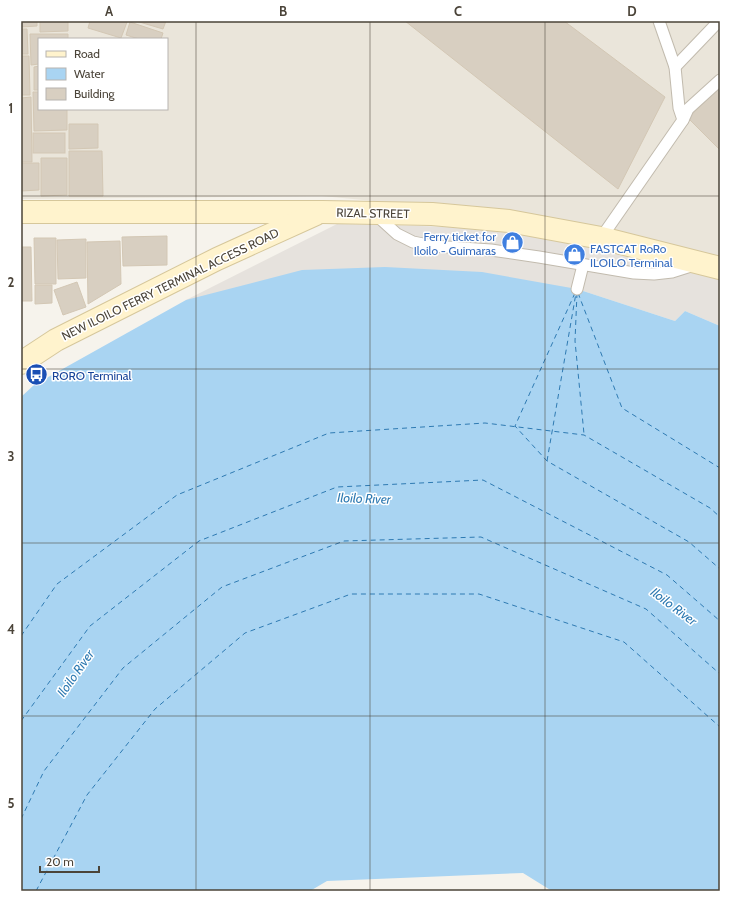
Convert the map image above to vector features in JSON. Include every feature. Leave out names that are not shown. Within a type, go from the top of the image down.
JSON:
[{"type":"main road","name":"RIZAL STREET","points":[[21,212],[373,212],[432,214],[509,221],[601,238],[710,265]]},
{"type":"main road","name":"NEW ILOILO FERRY TERMINAL ACCESS ROAD","points":[[21,363],[63,336],[217,259],[323,212]]},
{"type":"lane","points":[[659,21],[675,67],[679,108],[683,120]]},
{"type":"lane","points":[[675,67],[719,21]]},
{"type":"lane","points":[[601,238],[683,120],[688,110],[720,80]]},
{"type":"lane","points":[[373,212],[397,234],[413,242],[433,246],[491,250],[634,273],[654,274],[710,265]]},
{"type":"lane","points":[[577,289],[583,265]]},
{"type":"shaded area","points":[[21,21],[720,21],[720,265],[508,214],[322,196],[21,199]]},
{"type":"shaded area","points":[[337,224],[500,228],[599,246],[720,279],[720,326],[685,311],[675,321],[577,289],[186,300]]},
{"type":"water","name":"Iloilo River","points":[[385,267],[482,272],[577,289],[675,321],[685,311],[720,326],[720,891],[552,891],[523,873],[327,881],[310,891],[21,891],[21,397],[34,385],[186,300],[302,270]]},
{"type":"building","points":[[21,21],[37,21],[37,26],[21,27]]},
{"type":"building","points":[[40,21],[68,21],[68,31],[40,32]]},
{"type":"building","points":[[90,21],[127,22],[121,38],[88,28]]},
{"type":"building","points":[[136,21],[166,21],[163,29]]},
{"type":"building","points":[[405,21],[564,21],[665,97],[618,189]]},
{"type":"building","points":[[130,22],[163,33],[161,38],[136,38],[126,35]]},
{"type":"building","points":[[21,29],[27,29],[28,54],[21,54]]},
{"type":"building","points":[[30,34],[68,34],[68,38],[38,38],[38,64],[31,65]]},
{"type":"building","points":[[21,56],[29,56],[30,95],[21,95]]},
{"type":"building","points":[[38,66],[38,90],[34,90],[34,67]]},
{"type":"building","points":[[720,87],[720,150],[688,118]]},
{"type":"building","points":[[33,92],[38,92],[38,110],[67,110],[67,130],[34,131]]},
{"type":"building","points":[[31,97],[32,162],[21,162],[21,98]]},
{"type":"building","points":[[69,124],[98,124],[98,148],[69,149]]},
{"type":"building","points":[[33,133],[65,133],[65,153],[33,153]]},
{"type":"building","points":[[69,151],[102,151],[103,196],[69,196]]},
{"type":"building","points":[[41,158],[67,158],[67,195],[41,196]]},
{"type":"building","points":[[21,163],[39,163],[39,190],[21,191]]},
{"type":"building","points":[[167,236],[167,265],[123,266],[122,237]]},
{"type":"building","points":[[34,238],[56,238],[56,284],[35,284]]},
{"type":"building","points":[[86,239],[86,278],[58,279],[57,240]]},
{"type":"building","points":[[120,241],[121,284],[88,304],[87,242]]},
{"type":"building","points":[[21,247],[31,247],[32,301],[21,301]]},
{"type":"building","points":[[77,282],[86,307],[63,315],[54,290]]},
{"type":"building","points":[[35,285],[52,285],[52,303],[35,304]]},
{"type":"ferry route","points":[[575,293],[515,426],[547,461],[689,542],[720,569]]},
{"type":"ferry route","points":[[547,461],[576,293]]},
{"type":"ferry route","points":[[577,293],[575,341],[584,434]]},
{"type":"ferry route","points":[[578,293],[622,408],[720,468]]},
{"type":"ferry route","points":[[21,636],[57,584],[177,495],[329,433],[485,423],[584,435],[710,508],[720,517]]},
{"type":"ferry route","points":[[21,721],[90,626],[199,541],[337,487],[483,480],[667,575],[720,621]]},
{"type":"ferry route","points":[[21,819],[44,771],[123,668],[222,587],[344,541],[481,537],[646,609],[720,674]]},
{"type":"ferry route","points":[[36,891],[87,795],[155,709],[245,633],[351,594],[479,594],[624,642],[720,727]]},
{"type":"place","name":"Ferry ticket for Iloilo - Guimaras","points":[[512,243]]},
{"type":"place","name":"FASTCAT RoRo ILOILO Terminal","points":[[575,255]]},
{"type":"place","name":"RORO Terminal","points":[[37,375]]}]
